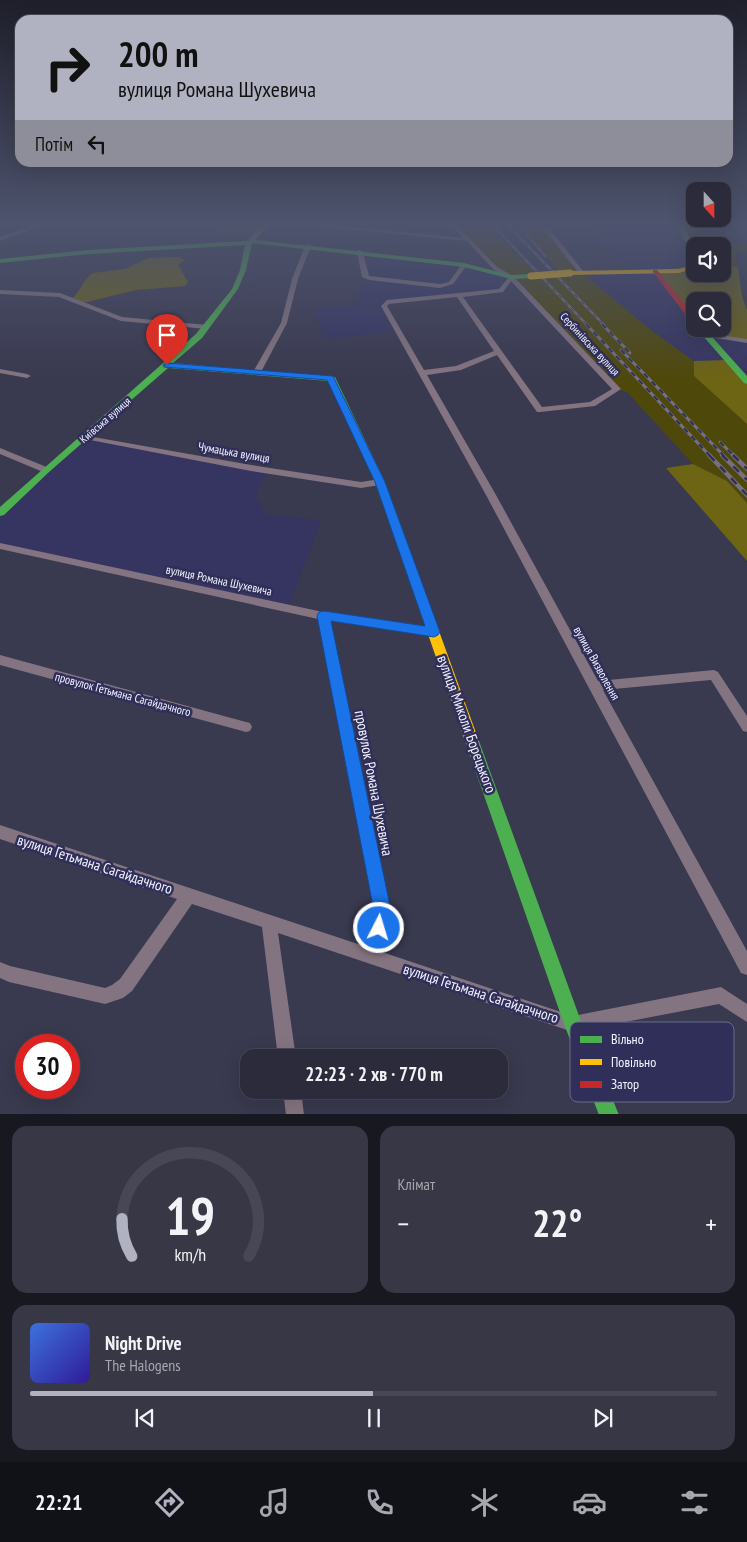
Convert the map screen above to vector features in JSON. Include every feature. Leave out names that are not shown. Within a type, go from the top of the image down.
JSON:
[{"type":"street","name":"Київська вулиця","points":[[0,513],[46,470],[167,365],[207,327],[239,281],[241,275]]},
{"type":"street","points":[[167,365],[258,372],[284,323],[296,275]]},
{"type":"street","points":[[365,275],[365,277],[440,286],[451,283],[457,275]]},
{"type":"street","points":[[503,275],[511,277],[542,275]]},
{"type":"street","points":[[507,275],[511,277]]},
{"type":"street","points":[[656,275],[686,311]]},
{"type":"street","name":"вулиця Визволення","points":[[511,277],[501,291],[384,303],[747,967]]},
{"type":"street","name":"Сербинівська вулиця","points":[[497,352],[540,410],[592,404],[617,389],[511,277]]},
{"type":"street","points":[[440,286],[440,298]]},
{"type":"street","points":[[0,292],[60,295],[121,319],[207,327]]},
{"type":"street","points":[[422,373],[458,368],[497,352],[459,296]]},
{"type":"street","points":[[708,337],[747,382]]},
{"type":"street","points":[[728,337],[747,341]]},
{"type":"street","points":[[0,371],[27,376]]},
{"type":"street","name":"вулиця Миколи Борецького","points":[[258,372],[332,379],[380,482],[572,1022]]},
{"type":"street","name":"Чумацька вулиця","points":[[85,437],[252,468],[361,484],[380,482]]},
{"type":"street","points":[[0,451],[46,470]]},
{"type":"street","name":"вулиця Романа Шухевича","points":[[0,546],[324,616],[434,632]]},
{"type":"street","name":"провулок Романа Шухевича","points":[[324,616],[381,901],[382,914],[373,957]]},
{"type":"street","name":"провулок Гетьмана Сагайдачного","points":[[0,660],[246,727]]},
{"type":"street","points":[[594,686],[714,676],[747,727]]},
{"type":"street","name":"вулиця Гетьмана Сагайдачного","points":[[0,832],[570,1023]]},
{"type":"street","name":"вулиця Гетьмана Сагайдачного","points":[[0,970],[9,974],[106,996],[117,992],[126,985],[189,896]]},
{"type":"street","points":[[269,922],[286,1049]]},
{"type":"street","points":[[583,1022],[721,994],[747,1014]]},
{"type":"street","points":[[293,1099],[295,1114]]},
{"type":"street","name":"вулиця Миколи Борецького","points":[[604,1102],[609,1114]]},
{"type":"shaded area","points":[[91,275],[184,275],[188,282],[185,286],[136,290],[83,303],[72,299]]},
{"type":"shaded area","points":[[365,275],[503,275],[511,277],[501,291],[384,303],[398,331],[324,339],[313,309],[355,305]]},
{"type":"shaded area","points":[[507,275],[585,275],[652,331],[694,361],[694,376],[747,424],[747,503],[727,481],[693,464],[627,392],[617,389]]},
{"type":"shaded area","points":[[585,275],[686,275],[686,282],[695,282],[695,292],[686,292],[686,337],[720,337],[747,341],[747,381],[728,360],[694,361],[652,331]]},
{"type":"shaded area","points":[[658,275],[686,275],[686,282],[731,282],[731,275],[739,275],[742,296],[747,310],[747,341],[720,337],[731,337],[731,292],[686,292],[686,310]]},
{"type":"shaded area","points":[[728,360],[747,381],[747,424],[694,376],[694,361]]},
{"type":"shaded area","points":[[85,437],[267,470],[255,497],[267,514],[321,521],[288,608],[0,546],[0,513]]},
{"type":"shaded area","points":[[693,464],[727,481],[747,503],[747,561],[666,468]]},
{"type":"railway","points":[[540,275],[587,325]]},
{"type":"railway","points":[[556,275],[604,325]]},
{"type":"railway","points":[[586,324],[710,456]]},
{"type":"railway","points":[[602,324],[630,353]]},
{"type":"railway","points":[[621,350],[724,456]]},
{"type":"railway","points":[[720,442],[747,469]]},
{"type":"railway","points":[[709,455],[747,495]]},
{"type":"railway","points":[[722,455],[747,480]]},
{"type":"traffic: fast","points":[[0,513],[46,470],[199,336],[235,289],[241,275]]},
{"type":"traffic: fast","points":[[503,275],[511,277],[531,276]]},
{"type":"traffic: fast","points":[[708,337],[747,381]]},
{"type":"traffic: fast","points":[[167,365],[332,379],[380,482],[391,513]]},
{"type":"traffic: fast","points":[[472,741],[572,1022]]},
{"type":"traffic: fast","points":[[604,1102],[609,1114]]},
{"type":"traffic: slow","points":[[531,276],[544,275]]},
{"type":"traffic: slow","points":[[391,513],[472,741]]},
{"type":"traffic: jam","points":[[658,275],[686,310]]},
{"type":"route","points":[[167,365],[330,377],[380,482],[434,632],[324,616],[381,901],[382,914],[379,928]]}]
